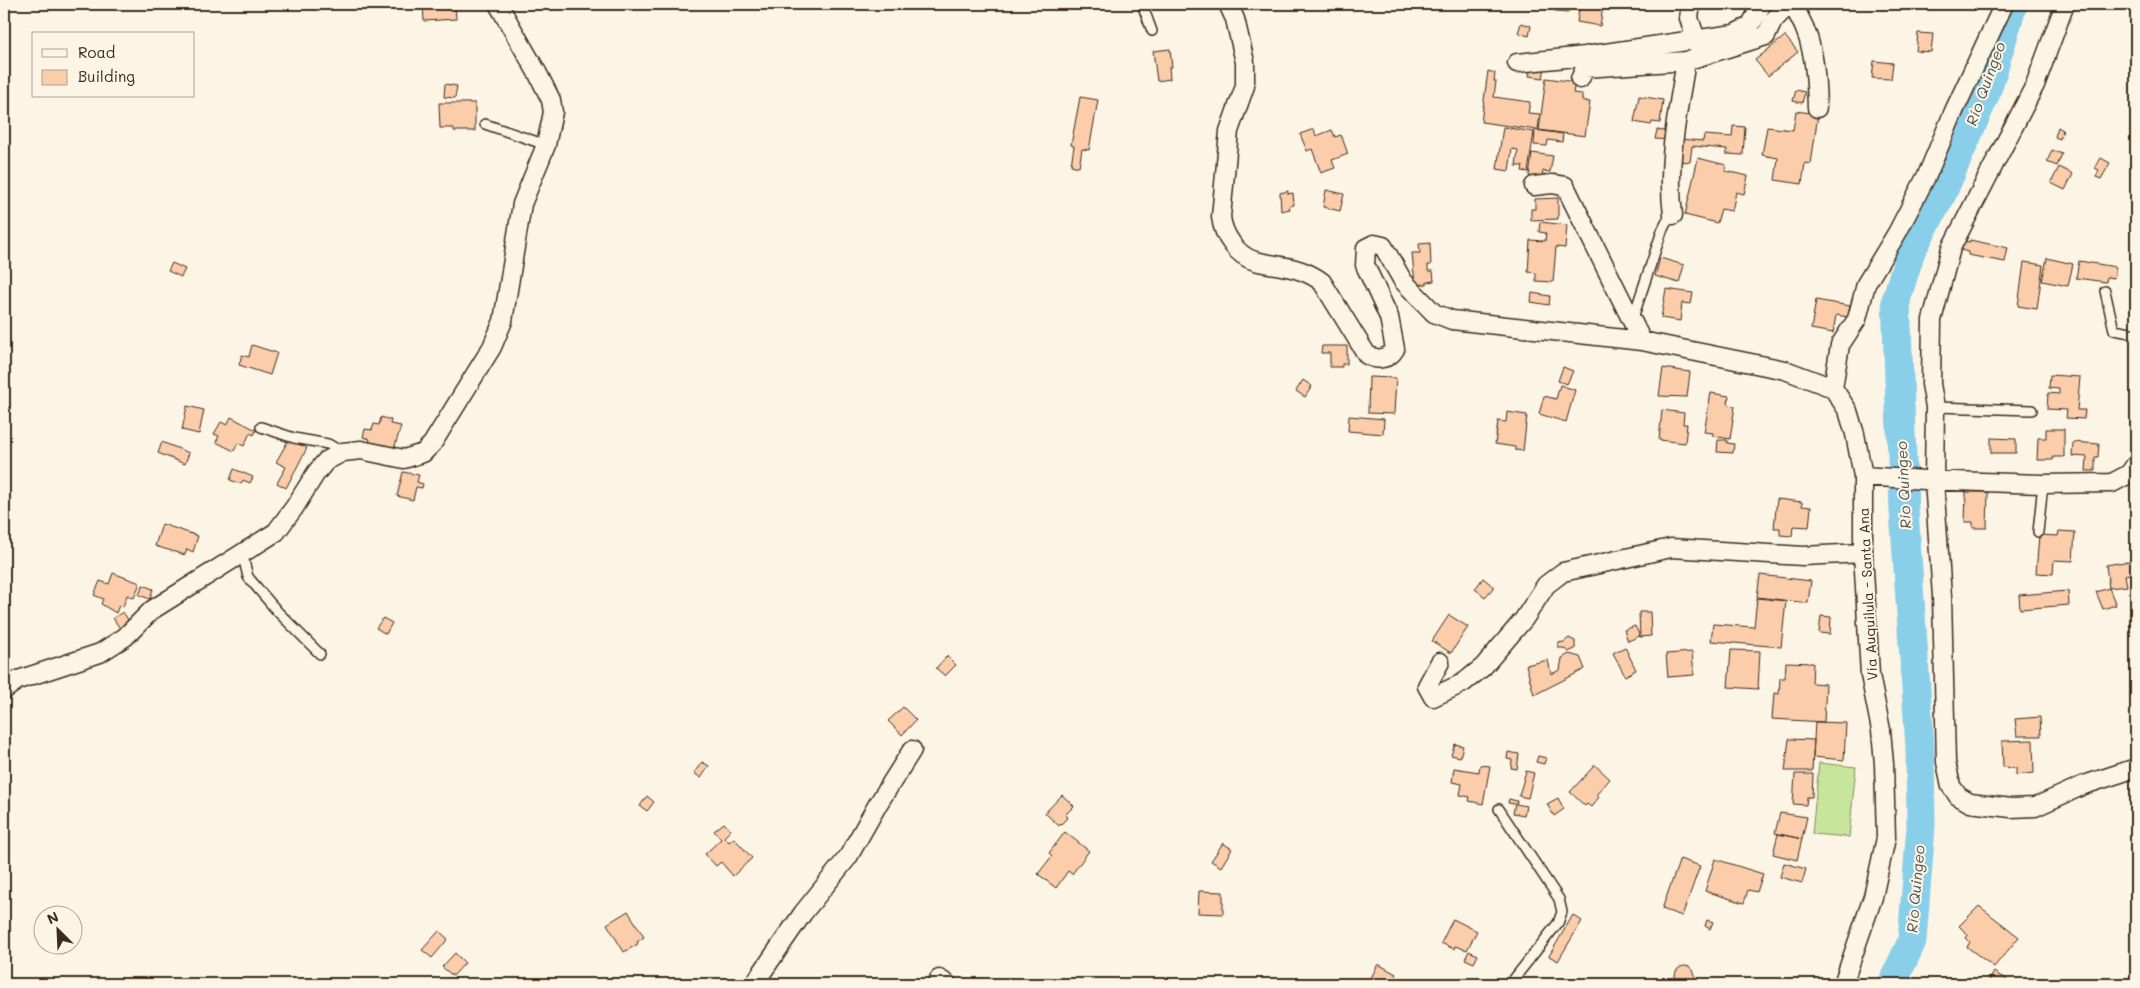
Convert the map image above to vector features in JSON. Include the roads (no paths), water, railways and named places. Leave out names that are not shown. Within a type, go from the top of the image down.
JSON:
[{"type":"street","points":[[4,690],[18,680],[100,653],[125,637],[152,610],[276,532],[326,461],[343,452],[361,450],[404,459],[423,452],[432,444],[492,347],[503,321],[522,204],[546,145],[553,112],[551,100],[538,74],[498,4]]},
{"type":"street","points":[[1228,4],[1235,19],[1245,62],[1245,86],[1229,131],[1221,217],[1222,227],[1227,237],[1240,252],[1253,261],[1289,266],[1314,275],[1322,282],[1367,355],[1383,359],[1392,355],[1395,349],[1388,317],[1365,265],[1366,248],[1374,244],[1383,246],[1403,281],[1434,313],[1452,320],[1642,341],[1785,370],[1833,388],[1840,346],[1857,319],[1866,284],[1928,173],[1954,111],[2004,4]]},
{"type":"street","points":[[1692,4],[1689,18],[1696,39]]},
{"type":"street","points":[[1517,63],[1586,56],[1734,34],[1750,26],[1762,4]]},
{"type":"street","points":[[1580,79],[1585,68],[1686,60],[1766,36],[1773,21],[1790,4],[1801,17],[1811,43],[1816,73],[1817,108]]},
{"type":"street","points":[[2065,4],[2035,85],[1951,248],[1932,320],[1931,384],[1935,407],[1930,480],[1941,588],[1946,762],[1951,786],[1958,796],[1970,803],[2012,808],[2035,807],[2084,785],[2136,768]]},
{"type":"street","points":[[1676,215],[1670,191],[1674,140],[1686,60]]},
{"type":"street","points":[[1534,186],[1552,184],[1565,186],[1642,341]]},
{"type":"street","name":"Vía Auquilula - Santa Ana","points":[[1833,388],[1848,411],[1871,477],[1863,552],[1870,675],[1881,730],[1884,764],[1886,838],[1873,897],[1843,984]]},
{"type":"street","points":[[1871,477],[2043,484],[2112,483],[2129,474],[2136,464]]},
{"type":"street","points":[[1440,662],[1427,686],[1433,697],[1463,683],[1483,667],[1524,619],[1546,585],[1564,572],[1606,561],[1671,548],[1803,556],[1863,552]]},
{"type":"street","points":[[754,984],[803,912],[848,857],[912,750]]},
{"type":"lane","points":[[1142,4],[1152,30]]},
{"type":"lane","points":[[485,124],[546,145]]},
{"type":"lane","points":[[1632,321],[1662,231],[1667,220],[1676,215]]},
{"type":"lane","points":[[2105,291],[2114,330],[2136,334]]},
{"type":"lane","points":[[1935,407],[2032,410]]},
{"type":"lane","points":[[261,427],[294,438],[328,444],[343,452]]},
{"type":"lane","points":[[2038,532],[2043,484]]},
{"type":"lane","points":[[242,552],[248,578],[277,612],[320,654]]},
{"type":"lane","points":[[1499,810],[1559,898],[1562,912],[1558,923],[1510,984]]},
{"type":"waterway","name":"Río Quingeo","points":[[1892,984],[1912,941],[1921,826],[1920,748],[1904,510],[1896,300],[1911,251],[1941,196],[1986,93],[2013,4]]}]
